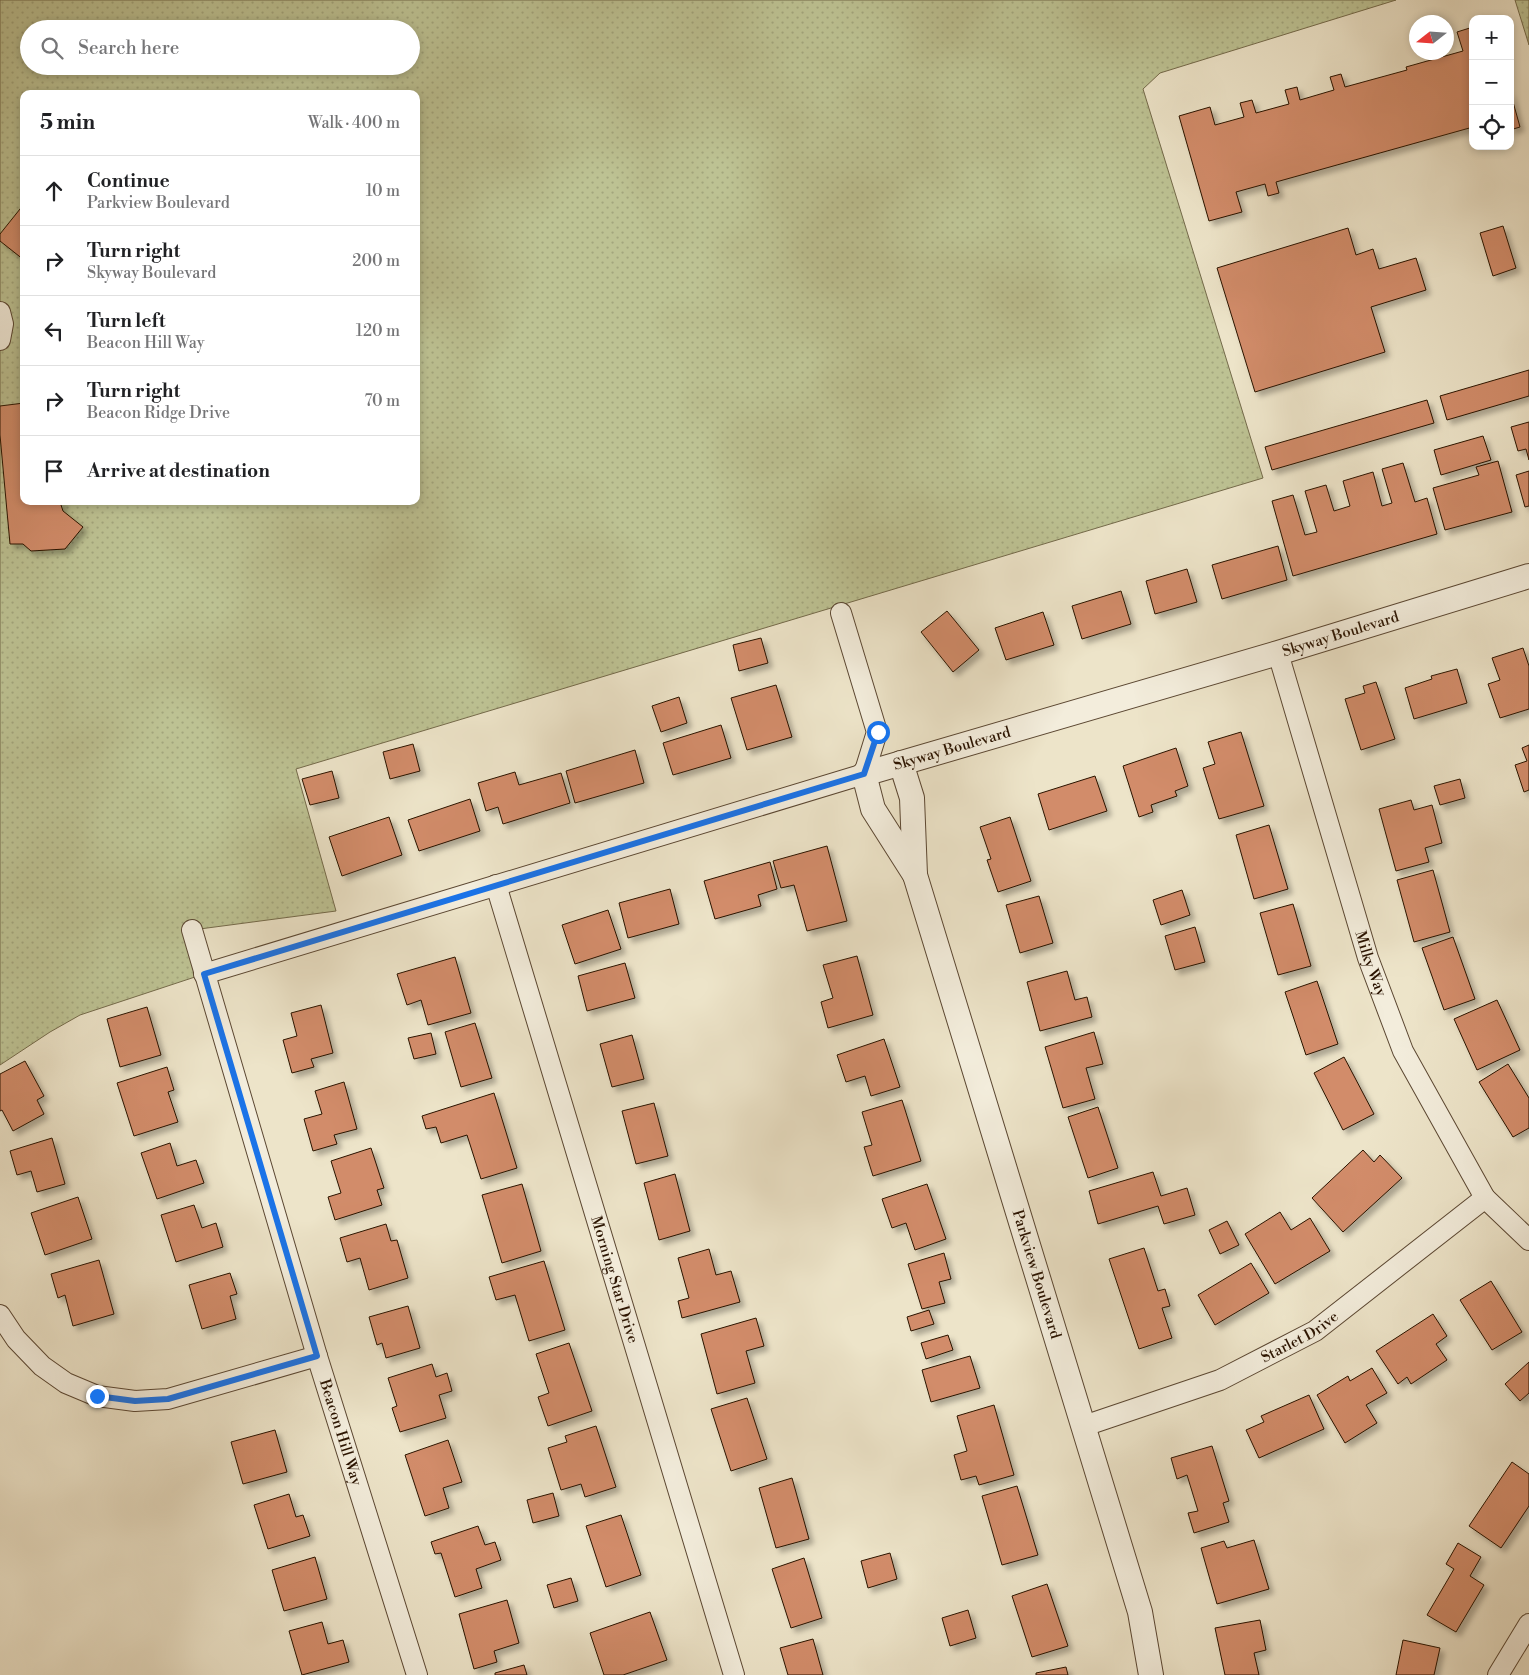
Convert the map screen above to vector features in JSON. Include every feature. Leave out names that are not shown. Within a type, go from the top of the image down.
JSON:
[{"type":"street","points":[[0,312],[3,324],[0,340]]},
{"type":"street","name":"Skyway Boulevard","points":[[204,974],[900,763],[1278,653],[1529,576]]},
{"type":"street","points":[[841,613],[878,732],[864,774]]},
{"type":"street","name":"Milky Way","points":[[1278,653],[1368,958],[1403,1051],[1485,1198],[1529,1240]]},
{"type":"street","name":"Parkview Boulevard","points":[[900,763],[912,798],[915,875],[1140,1612],[1151,1675]]},
{"type":"street","name":"Parkview Boulevard","points":[[864,774],[873,809],[915,875]]},
{"type":"street","name":"Morning Star Drive","points":[[496,885],[734,1675]]},
{"type":"street","name":"Beacon Hill Way","points":[[192,930],[317,1356],[417,1675]]},
{"type":"street","name":"Starlet Drive","points":[[1084,1426],[1220,1380],[1315,1331],[1485,1198]]},
{"type":"street","points":[[0,1315],[16,1339],[42,1366],[66,1383],[97,1396],[126,1400],[168,1399],[317,1356]]},
{"type":"street","points":[[1498,1675],[1529,1624]]},
{"type":"green space","points":[[0,0],[1396,0],[1160,73],[1143,89],[1263,478],[296,769],[336,911],[192,930],[204,974],[80,1015],[0,1065]]},
{"type":"green space","points":[[1515,0],[1529,0],[1529,45]]},
{"type":"building","points":[[1469,28],[1469,128],[1276,182],[1279,193],[1268,196],[1265,184],[1236,192],[1242,212],[1209,221],[1179,116],[1210,107],[1215,125],[1244,117],[1240,103],[1252,100],[1256,113],[1289,104],[1285,90],[1297,87],[1300,100],[1334,90],[1330,77],[1341,74],[1345,87],[1407,70],[1406,67],[1431,60],[1454,60],[1454,54],[1463,51],[1457,32]]},
{"type":"building","points":[[1514,105],[1520,127],[1514,129]]},
{"type":"building","points":[[20,209],[20,257],[0,241],[0,234]]},
{"type":"building","points":[[1503,226],[1516,268],[1493,276],[1480,233]]},
{"type":"building","points":[[1348,228],[1356,255],[1373,249],[1379,269],[1416,258],[1426,290],[1371,307],[1385,352],[1255,392],[1217,268]]},
{"type":"building","points":[[1529,370],[1529,396],[1447,420],[1440,396]]},
{"type":"building","points":[[1427,400],[1434,423],[1272,470],[1265,447]]},
{"type":"building","points":[[20,404],[20,505],[61,505],[63,511],[83,527],[65,549],[31,551],[23,544],[10,544],[0,435],[0,406]]},
{"type":"building","points":[[1529,422],[1529,460],[1526,449],[1518,451],[1511,427]]},
{"type":"building","points":[[1483,436],[1491,460],[1441,475],[1434,450]]},
{"type":"building","points":[[1498,461],[1512,512],[1445,530],[1433,488],[1479,475],[1476,467]]},
{"type":"building","points":[[1403,463],[1415,502],[1427,498],[1437,534],[1293,576],[1272,501],[1293,495],[1305,535],[1317,532],[1305,491],[1326,485],[1334,511],[1350,506],[1343,481],[1373,472],[1382,506],[1392,503],[1382,469]]},
{"type":"building","points":[[1529,471],[1529,506],[1525,507],[1516,475]]},
{"type":"building","points":[[1278,546],[1287,580],[1222,599],[1212,565]]},
{"type":"building","points":[[1187,569],[1197,602],[1155,614],[1146,581]]},
{"type":"building","points":[[1121,591],[1131,624],[1082,639],[1072,606]]},
{"type":"building","points":[[947,611],[979,650],[953,672],[921,632]]},
{"type":"building","points":[[1043,612],[1054,645],[1006,660],[995,628]]},
{"type":"building","points":[[761,638],[768,663],[739,671],[733,645]]},
{"type":"building","points":[[1523,648],[1529,666],[1529,709],[1500,718],[1488,684],[1500,680],[1492,658]]},
{"type":"building","points":[[1457,669],[1467,703],[1414,719],[1405,688],[1432,679],[1431,676]]},
{"type":"building","points":[[1376,682],[1395,739],[1361,750],[1345,699],[1365,693],[1363,686]]},
{"type":"building","points":[[776,685],[792,737],[747,750],[731,698]]},
{"type":"building","points":[[679,697],[687,723],[661,732],[652,706]]},
{"type":"building","points":[[721,725],[731,758],[673,775],[663,743]]},
{"type":"building","points":[[1241,732],[1264,806],[1219,819],[1203,768],[1215,764],[1208,742]]},
{"type":"building","points":[[413,744],[420,771],[390,779],[383,752]]},
{"type":"building","points":[[1529,745],[1529,790],[1524,792],[1515,765],[1527,761],[1522,748]]},
{"type":"building","points":[[1176,748],[1188,786],[1175,791],[1177,796],[1151,805],[1153,812],[1139,817],[1123,766]]},
{"type":"building","points":[[635,750],[644,783],[575,803],[566,771]]},
{"type":"building","points":[[332,771],[339,798],[310,805],[302,779]]},
{"type":"building","points":[[515,772],[519,785],[561,773],[570,803],[503,824],[498,807],[486,811],[478,783]]},
{"type":"building","points":[[1095,776],[1107,811],[1049,830],[1038,794]]},
{"type":"building","points":[[1460,779],[1465,798],[1440,805],[1434,786]]},
{"type":"building","points":[[470,799],[480,831],[419,851],[408,820]]},
{"type":"building","points":[[1411,800],[1414,810],[1432,805],[1442,843],[1425,848],[1429,862],[1396,871],[1379,809]]},
{"type":"building","points":[[389,817],[402,855],[342,876],[329,837]]},
{"type":"building","points":[[1010,817],[1031,881],[998,892],[987,860],[991,859],[980,827]]},
{"type":"building","points":[[1269,825],[1288,889],[1254,899],[1236,835]]},
{"type":"building","points":[[827,846],[847,921],[807,931],[794,885],[781,888],[773,861]]},
{"type":"building","points":[[770,862],[777,889],[758,895],[761,906],[715,919],[704,881]]},
{"type":"building","points":[[1433,870],[1450,932],[1414,942],[1397,880]]},
{"type":"building","points":[[670,889],[679,924],[628,938],[619,903]]},
{"type":"building","points":[[1182,890],[1190,915],[1161,925],[1153,900]]},
{"type":"building","points":[[1039,896],[1053,943],[1020,953],[1006,905]]},
{"type":"building","points":[[1293,904],[1311,966],[1278,975],[1260,913]]},
{"type":"building","points":[[608,910],[621,949],[575,964],[562,925]]},
{"type":"building","points":[[1195,927],[1205,962],[1175,970],[1165,936]]},
{"type":"building","points":[[1453,937],[1475,999],[1444,1010],[1422,948]]},
{"type":"building","points":[[857,956],[873,1015],[828,1028],[821,1002],[833,998],[823,965]]},
{"type":"building","points":[[455,957],[471,1013],[428,1025],[421,1000],[407,1005],[397,974]]},
{"type":"building","points":[[625,963],[635,998],[587,1011],[578,976]]},
{"type":"building","points":[[1067,971],[1075,1000],[1087,997],[1092,1017],[1040,1031],[1027,982]]},
{"type":"building","points":[[1317,981],[1338,1044],[1306,1055],[1285,992]]},
{"type":"building","points":[[1497,1000],[1520,1050],[1477,1070],[1454,1019]]},
{"type":"building","points":[[321,1005],[333,1053],[311,1059],[314,1067],[292,1073],[283,1040],[297,1036],[291,1013]]},
{"type":"building","points":[[147,1007],[161,1055],[120,1067],[107,1019]]},
{"type":"building","points":[[475,1023],[492,1078],[461,1087],[445,1032]]},
{"type":"building","points":[[1094,1032],[1103,1064],[1086,1068],[1095,1099],[1063,1108],[1045,1047]]},
{"type":"building","points":[[431,1033],[436,1054],[414,1059],[408,1038]]},
{"type":"building","points":[[632,1035],[644,1079],[612,1087],[600,1044]]},
{"type":"building","points":[[884,1039],[900,1087],[871,1096],[865,1076],[846,1082],[837,1055]]},
{"type":"building","points":[[1344,1057],[1374,1114],[1343,1130],[1314,1073]]},
{"type":"building","points":[[25,1061],[44,1096],[37,1100],[44,1114],[13,1131],[2,1110],[0,1111],[0,1074]]},
{"type":"building","points":[[1508,1064],[1529,1098],[1529,1128],[1513,1137],[1479,1082]]},
{"type":"building","points":[[167,1067],[174,1090],[168,1092],[178,1122],[134,1136],[117,1083]]},
{"type":"building","points":[[344,1082],[357,1129],[334,1135],[337,1144],[313,1151],[304,1119],[322,1114],[315,1091]]},
{"type":"building","points":[[494,1093],[517,1168],[481,1179],[467,1135],[441,1143],[436,1127],[426,1129],[422,1116]]},
{"type":"building","points":[[902,1100],[921,1161],[873,1176],[864,1147],[872,1145],[862,1112]]},
{"type":"building","points":[[654,1103],[668,1156],[636,1164],[622,1111]]},
{"type":"building","points":[[1098,1107],[1118,1168],[1088,1178],[1068,1117]]},
{"type":"building","points":[[52,1138],[65,1184],[37,1192],[31,1171],[17,1175],[10,1151]]},
{"type":"building","points":[[170,1143],[177,1166],[196,1160],[204,1183],[157,1199],[141,1153]]},
{"type":"building","points":[[371,1148],[384,1188],[377,1190],[382,1205],[335,1220],[328,1197],[341,1193],[331,1161]]},
{"type":"building","points":[[1363,1150],[1374,1162],[1380,1155],[1402,1178],[1343,1232],[1312,1198]]},
{"type":"building","points":[[1153,1172],[1161,1196],[1187,1188],[1195,1215],[1164,1224],[1158,1206],[1098,1224],[1089,1191]]},
{"type":"building","points":[[675,1174],[690,1231],[659,1240],[644,1183]]},
{"type":"building","points":[[522,1184],[541,1251],[502,1263],[482,1195]]},
{"type":"building","points":[[927,1184],[946,1239],[915,1250],[906,1223],[892,1228],[882,1199]]},
{"type":"building","points":[[78,1197],[92,1239],[45,1255],[31,1213]]},
{"type":"building","points":[[194,1205],[202,1228],[216,1223],[223,1247],[176,1262],[161,1215]]},
{"type":"building","points":[[1280,1212],[1291,1230],[1310,1218],[1330,1251],[1275,1284],[1245,1234]]},
{"type":"building","points":[[1227,1221],[1239,1245],[1220,1254],[1209,1230]]},
{"type":"building","points":[[386,1224],[391,1241],[397,1240],[408,1278],[369,1290],[360,1258],[347,1262],[340,1238]]},
{"type":"building","points":[[1144,1248],[1158,1291],[1165,1289],[1170,1306],[1162,1308],[1172,1338],[1139,1349],[1109,1259]]},
{"type":"building","points":[[709,1249],[716,1275],[731,1271],[740,1302],[682,1318],[678,1301],[689,1298],[678,1258]]},
{"type":"building","points":[[944,1253],[951,1279],[939,1282],[945,1303],[922,1309],[908,1264]]},
{"type":"building","points":[[99,1260],[114,1314],[73,1326],[65,1295],[58,1298],[51,1274]]},
{"type":"building","points":[[544,1261],[565,1330],[529,1341],[515,1295],[496,1300],[489,1277]]},
{"type":"building","points":[[1251,1263],[1269,1293],[1215,1325],[1198,1295]]},
{"type":"building","points":[[230,1273],[237,1294],[230,1296],[236,1319],[202,1329],[189,1285]]},
{"type":"building","points":[[1491,1281],[1522,1332],[1492,1350],[1460,1300]]},
{"type":"building","points":[[408,1306],[420,1348],[386,1358],[382,1343],[377,1345],[369,1317]]},
{"type":"building","points":[[929,1310],[934,1324],[911,1331],[907,1317]]},
{"type":"building","points":[[1433,1314],[1447,1336],[1436,1344],[1447,1360],[1411,1384],[1407,1377],[1398,1384],[1376,1351]]},
{"type":"building","points":[[756,1318],[764,1346],[746,1351],[755,1383],[717,1394],[701,1334]]},
{"type":"building","points":[[948,1335],[953,1350],[926,1359],[921,1343]]},
{"type":"building","points":[[569,1343],[592,1411],[548,1426],[538,1397],[549,1393],[536,1354]]},
{"type":"building","points":[[970,1356],[980,1388],[931,1402],[922,1370]]},
{"type":"building","points":[[1529,1362],[1529,1393],[1520,1401],[1505,1384]]},
{"type":"building","points":[[432,1364],[436,1377],[447,1373],[452,1391],[439,1395],[446,1418],[400,1432],[392,1408],[397,1406],[388,1378]]},
{"type":"building","points":[[1372,1368],[1387,1393],[1366,1405],[1377,1423],[1345,1443],[1317,1395],[1348,1376],[1350,1381]]},
{"type":"building","points":[[1309,1395],[1324,1429],[1259,1458],[1246,1430],[1264,1422],[1261,1416]]},
{"type":"building","points":[[747,1398],[767,1459],[731,1471],[711,1409]]},
{"type":"building","points":[[994,1405],[1014,1475],[979,1485],[976,1476],[961,1480],[954,1455],[967,1451],[957,1416]]},
{"type":"building","points":[[596,1426],[616,1487],[585,1497],[581,1484],[561,1490],[548,1448],[567,1442],[565,1436]]},
{"type":"building","points":[[275,1430],[287,1472],[243,1484],[231,1442]]},
{"type":"building","points":[[448,1440],[462,1482],[443,1488],[449,1508],[425,1516],[405,1455]]},
{"type":"building","points":[[1212,1446],[1229,1501],[1223,1503],[1229,1522],[1194,1533],[1188,1513],[1198,1511],[1187,1475],[1177,1479],[1171,1458]]},
{"type":"building","points":[[1512,1462],[1529,1474],[1529,1506],[1501,1548],[1469,1526]]},
{"type":"building","points":[[792,1478],[809,1539],[776,1548],[759,1488]]},
{"type":"building","points":[[1017,1486],[1038,1555],[1002,1565],[982,1496]]},
{"type":"building","points":[[553,1493],[559,1516],[533,1523],[527,1500]]},
{"type":"building","points":[[289,1494],[296,1517],[303,1515],[310,1536],[268,1549],[254,1505]]},
{"type":"building","points":[[621,1515],[641,1575],[606,1587],[586,1526]]},
{"type":"building","points":[[478,1526],[485,1545],[495,1542],[501,1560],[476,1569],[482,1588],[455,1597],[441,1553],[435,1554],[431,1542]]},
{"type":"building","points":[[1254,1540],[1269,1589],[1217,1604],[1201,1548],[1224,1541],[1227,1548]]},
{"type":"building","points":[[1458,1543],[1481,1557],[1470,1576],[1484,1585],[1456,1632],[1427,1615],[1454,1569],[1446,1564]]},
{"type":"building","points":[[890,1553],[897,1579],[868,1588],[861,1561]]},
{"type":"building","points":[[315,1557],[327,1599],[284,1611],[272,1570]]},
{"type":"building","points":[[804,1558],[822,1618],[791,1628],[772,1569]]},
{"type":"building","points":[[571,1578],[578,1601],[554,1608],[547,1585]]},
{"type":"building","points":[[1047,1584],[1068,1646],[1032,1657],[1012,1596]]},
{"type":"building","points":[[507,1600],[519,1643],[494,1651],[497,1662],[474,1669],[459,1614]]},
{"type":"building","points":[[968,1610],[976,1638],[950,1646],[942,1618]]},
{"type":"building","points":[[650,1612],[667,1660],[623,1675],[604,1675],[590,1633]]},
{"type":"building","points":[[1260,1620],[1266,1650],[1254,1653],[1259,1675],[1225,1675],[1215,1628]]},
{"type":"building","points":[[322,1622],[328,1644],[343,1640],[349,1662],[302,1675],[289,1631]]},
{"type":"building","points":[[813,1639],[823,1675],[788,1675],[780,1648]]},
{"type":"building","points":[[1403,1640],[1440,1648],[1434,1675],[1396,1675]]},
{"type":"building","points":[[524,1665],[527,1675],[495,1675],[495,1673]]},
{"type":"building","points":[[1066,1667],[1068,1675],[1036,1675],[1036,1673]]},
{"type":"route","points":[[97,1396],[135,1401],[168,1399],[317,1356],[204,974],[864,774],[878,732]]}]
